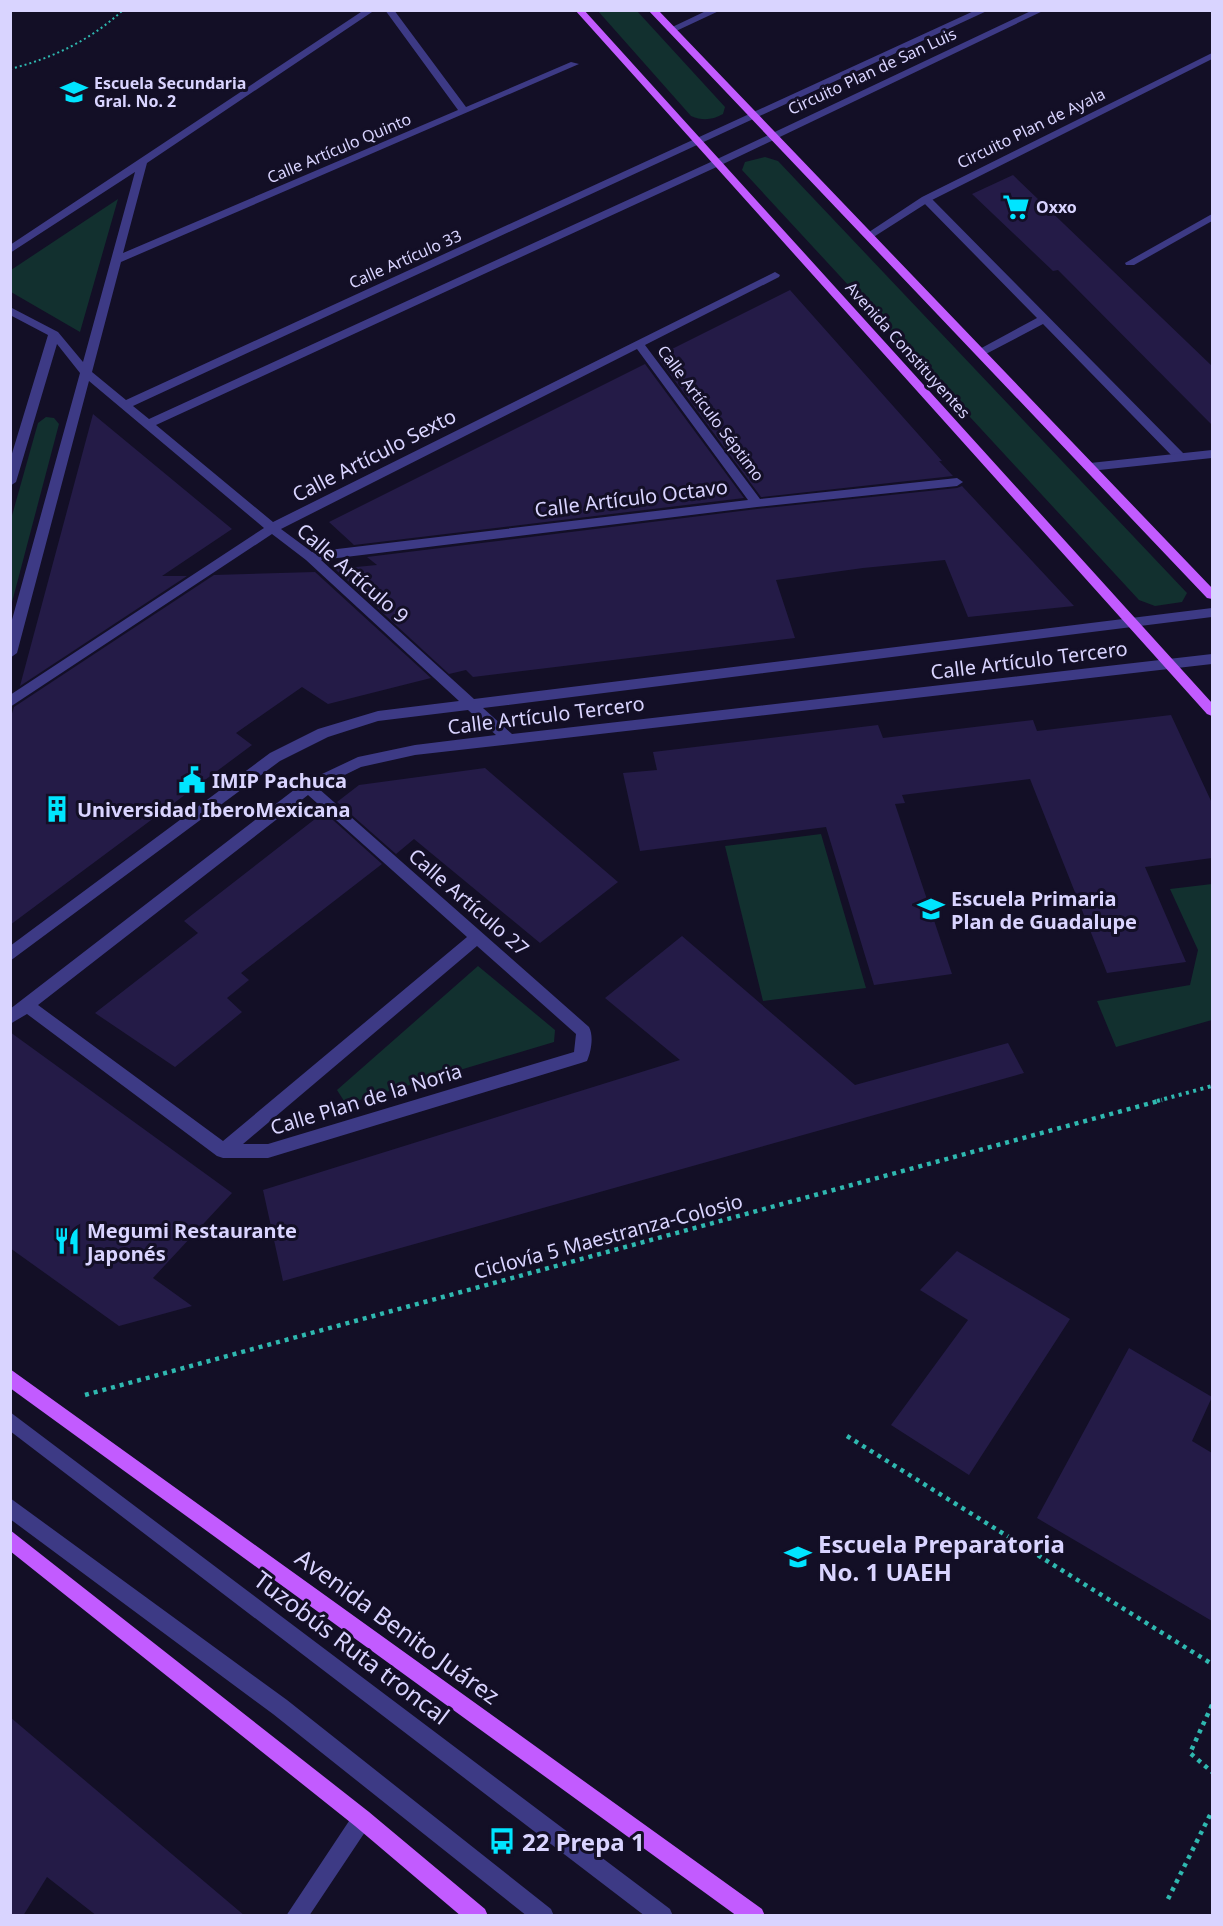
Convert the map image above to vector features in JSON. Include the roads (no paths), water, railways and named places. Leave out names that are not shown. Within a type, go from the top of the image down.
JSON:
[{"type":"main road","name":"Avenida Constituyentes","points":[[579,10],[1212,711]]},
{"type":"main road","points":[[652,10],[1212,595]]},
{"type":"main road","name":"Avenida Benito Juárez","points":[[10,1377],[755,1916]]},
{"type":"main road","points":[[10,1539],[362,1819],[478,1916]]},
{"type":"street","points":[[10,250],[371,10]]},
{"type":"street","points":[[389,10],[464,111]]},
{"type":"street","points":[[671,30],[717,10]]},
{"type":"street","name":"Circuito Plan de San Luis","points":[[699,143],[986,10]]},
{"type":"street","name":"Circuito Plan de San Luis","points":[[717,163],[1041,10]]},
{"type":"street","name":"Circuito Plan de Ayala","points":[[868,236],[926,199],[1212,56]]},
{"type":"street","name":"Calle Artículo Quinto","points":[[116,260],[574,64]]},
{"type":"street","name":"Calle Artículo 33","points":[[124,405],[699,143]]},
{"type":"street","points":[[10,652],[142,163]]},
{"type":"street","points":[[148,424],[717,163]]},
{"type":"street","points":[[926,199],[1180,457]]},
{"type":"street","points":[[1130,263],[1212,218]]},
{"type":"street","name":"Calle Artículo Sexto","points":[[10,702],[272,528],[775,275]]},
{"type":"street","points":[[10,310],[54,334],[10,482]]},
{"type":"street","points":[[980,352],[1044,319]]},
{"type":"street","name":"Calle Artículo 9","points":[[54,334],[85,372],[310,557],[509,739]]},
{"type":"street","name":"Calle Artículo Séptimo","points":[[639,344],[757,502]]},
{"type":"street","points":[[1090,467],[1212,454]]},
{"type":"street","name":"Calle Artículo Octavo","points":[[310,557],[757,502],[957,482]]},
{"type":"street","points":[[1131,621],[1212,612]]},
{"type":"street","name":"Calle Artículo Tercero","points":[[10,955],[275,757],[323,733],[378,716],[1131,621]]},
{"type":"street","points":[[1169,663],[1212,659]]},
{"type":"street","name":"Calle Artículo Tercero","points":[[10,1018],[308,787],[358,762],[415,750],[1169,663]]},
{"type":"street","name":"Calle Artículo 27","points":[[308,787],[584,1032],[581,1056]]},
{"type":"street","points":[[26,1005],[224,1151],[477,937]]},
{"type":"street","name":"Calle Plan de la Noria","points":[[224,1151],[268,1151],[581,1056]]},
{"type":"street","name":"Tuzobús Ruta troncal","points":[[10,1420],[663,1916]]},
{"type":"street","points":[[10,1508],[280,1707],[544,1916]]},
{"type":"street","points":[[296,1916],[362,1819]]},
{"type":"place","name":"Escuela Secundaria Gral. No. 2","points":[[74,92]]},
{"type":"place","name":"Oxxo","points":[[1016,207]]},
{"type":"place","name":"IMIP Pachuca","points":[[192,780]]},
{"type":"place","name":"Universidad IberoMexicana","points":[[57,809]]},
{"type":"place","name":"Escuela Primaria Plan de Guadalupe","points":[[931,909]]},
{"type":"place","name":"Megumi Restaurante Japonés","points":[[67,1241]]},
{"type":"place","name":"Escuela Preparatoria No. 1 UAEH","points":[[798,1557]]},
{"type":"place","name":"22 Prepa 1","points":[[502,1841]]}]
